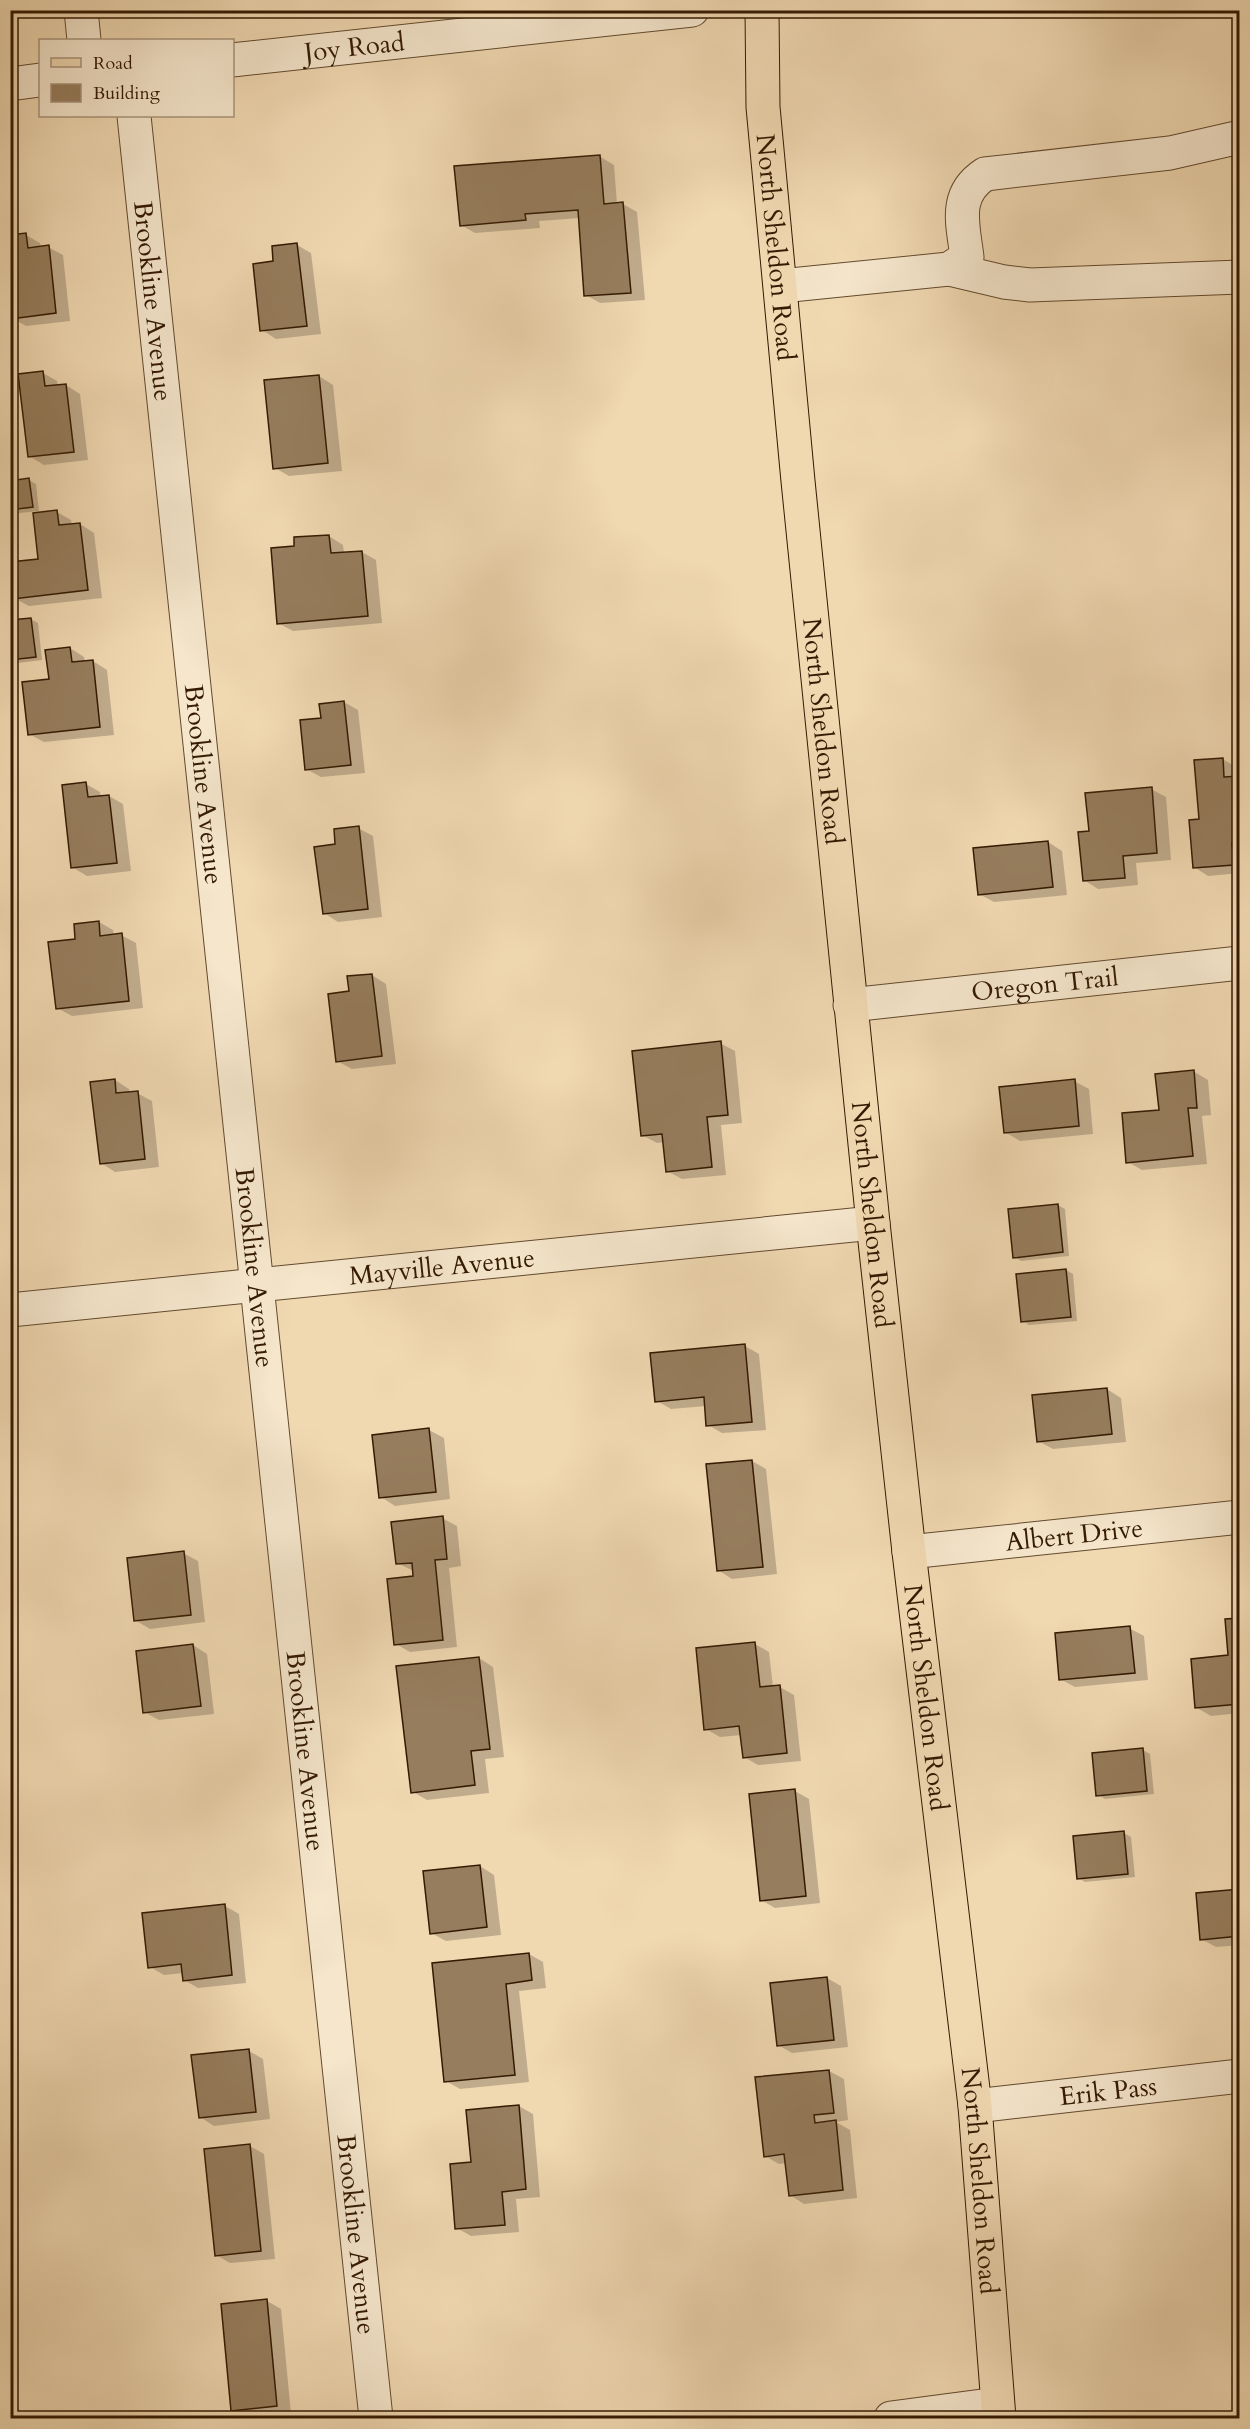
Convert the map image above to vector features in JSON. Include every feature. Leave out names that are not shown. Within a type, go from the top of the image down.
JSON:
[{"type":"main road","name":"North Sheldon Road","points":[[762,10],[763,107],[850,1005],[909,1552],[975,2106],[998,2411]]},
{"type":"street","points":[[81,10],[84,39]]},
{"type":"street","name":"Joy Road","points":[[234,60],[692,10]]},
{"type":"street","points":[[10,84],[39,80]]},
{"type":"street","name":"Brookline Avenue","points":[[134,117],[376,2418]]},
{"type":"street","points":[[950,269],[968,257],[962,209],[971,183],[985,174],[1170,153],[1239,136]]},
{"type":"street","points":[[781,286],[950,269],[1004,282],[1030,285],[1239,277]]},
{"type":"street","name":"Oregon Trail","points":[[850,1005],[1239,963]]},
{"type":"street","name":"Mayville Avenue","points":[[10,1310],[257,1287],[873,1223]]},
{"type":"street","name":"Albert Drive","points":[[909,1552],[1239,1517]]},
{"type":"street","name":"Erik Pass","points":[[975,2106],[1239,2076]]},
{"type":"street","points":[[891,2418],[998,2411]]},
{"type":"building","points":[[600,155],[604,204],[623,202],[631,293],[584,296],[578,210],[525,214],[526,220],[460,226],[454,166]]},
{"type":"building","points":[[26,233],[28,248],[49,245],[56,313],[11,319],[10,235]]},
{"type":"building","points":[[297,243],[307,326],[260,331],[253,264],[273,261],[272,246]]},
{"type":"building","points":[[43,371],[45,386],[66,384],[74,452],[28,457],[18,374]]},
{"type":"building","points":[[319,375],[328,463],[273,469],[264,380]]},
{"type":"building","points":[[29,478],[33,507],[10,510],[10,481]]},
{"type":"building","points":[[57,510],[59,525],[80,523],[88,590],[13,599],[10,562],[38,559],[33,513]]},
{"type":"building","points":[[329,535],[331,553],[362,551],[368,616],[277,624],[271,548],[294,546],[294,537]]},
{"type":"building","points":[[31,618],[36,657],[10,660],[10,620]]},
{"type":"building","points":[[70,647],[72,662],[93,660],[100,727],[28,735],[22,682],[49,679],[45,650]]},
{"type":"building","points":[[344,701],[351,765],[305,770],[300,720],[321,718],[319,704]]},
{"type":"building","points":[[1223,758],[1224,777],[1240,776],[1240,842],[1232,843],[1234,865],[1193,868],[1189,820],[1199,819],[1194,760]]},
{"type":"building","points":[[86,782],[88,797],[109,795],[117,863],[71,868],[62,785]]},
{"type":"building","points":[[1152,787],[1157,853],[1123,856],[1125,878],[1083,881],[1078,832],[1089,831],[1085,793]]},
{"type":"building","points":[[359,826],[368,909],[323,914],[314,847],[335,844],[334,829]]},
{"type":"building","points":[[1048,841],[1053,887],[978,895],[973,848]]},
{"type":"building","points":[[99,921],[100,936],[122,933],[129,1001],[56,1009],[48,942],[75,939],[74,924]]},
{"type":"building","points":[[372,974],[382,1056],[336,1062],[328,994],[349,991],[347,976]]},
{"type":"building","points":[[721,1041],[728,1115],[707,1117],[712,1167],[666,1172],[662,1134],[641,1136],[632,1051]]},
{"type":"building","points":[[1194,1070],[1197,1108],[1188,1108],[1193,1156],[1126,1163],[1122,1113],[1159,1110],[1155,1074]]},
{"type":"building","points":[[115,1079],[116,1093],[138,1091],[145,1159],[100,1164],[90,1082]]},
{"type":"building","points":[[1075,1079],[1079,1126],[1004,1133],[999,1087]]},
{"type":"building","points":[[1240,1102],[1240,1153],[1239,1153],[1234,1103]]},
{"type":"building","points":[[1058,1204],[1063,1252],[1013,1258],[1008,1209]]},
{"type":"building","points":[[1066,1269],[1071,1317],[1021,1322],[1016,1274]]},
{"type":"building","points":[[745,1344],[752,1422],[706,1426],[704,1397],[655,1402],[650,1353]]},
{"type":"building","points":[[1107,1388],[1112,1434],[1037,1442],[1032,1395]]},
{"type":"building","points":[[429,1428],[436,1492],[379,1498],[372,1435]]},
{"type":"building","points":[[752,1460],[763,1567],[717,1571],[706,1464]]},
{"type":"building","points":[[443,1516],[447,1559],[435,1560],[443,1640],[394,1645],[387,1579],[413,1576],[412,1563],[396,1564],[391,1522]]},
{"type":"building","points":[[184,1551],[191,1615],[134,1621],[127,1558]]},
{"type":"building","points":[[1240,1618],[1240,1704],[1195,1708],[1191,1659],[1228,1655],[1225,1619]]},
{"type":"building","points":[[1130,1626],[1135,1673],[1059,1680],[1055,1633]]},
{"type":"building","points":[[755,1642],[760,1687],[780,1685],[787,1753],[743,1758],[739,1726],[704,1730],[696,1648]]},
{"type":"building","points":[[193,1644],[201,1706],[143,1713],[136,1651]]},
{"type":"building","points":[[479,1657],[490,1749],[471,1751],[475,1785],[411,1793],[396,1666]]},
{"type":"building","points":[[1143,1748],[1147,1791],[1096,1796],[1092,1753]]},
{"type":"building","points":[[795,1789],[806,1896],[760,1901],[749,1794]]},
{"type":"building","points":[[1124,1831],[1128,1874],[1077,1879],[1073,1836]]},
{"type":"building","points":[[480,1865],[487,1927],[430,1934],[423,1871]]},
{"type":"building","points":[[1240,1889],[1240,1936],[1200,1940],[1196,1893]]},
{"type":"building","points":[[225,1904],[232,1975],[183,1981],[181,1964],[148,1968],[142,1913]]},
{"type":"building","points":[[529,1953],[532,1980],[506,1984],[515,2075],[444,2082],[432,1963]]},
{"type":"building","points":[[827,1977],[834,2040],[777,2046],[770,1983]]},
{"type":"building","points":[[249,2049],[256,2112],[199,2118],[191,2055]]},
{"type":"building","points":[[829,2070],[834,2113],[814,2115],[815,2123],[836,2120],[843,2190],[789,2196],[784,2154],[764,2157],[755,2077]]},
{"type":"building","points":[[519,2105],[526,2189],[502,2192],[505,2225],[455,2229],[450,2164],[471,2162],[466,2110]]},
{"type":"building","points":[[250,2144],[261,2251],[215,2256],[204,2149]]},
{"type":"building","points":[[267,2299],[277,2406],[231,2411],[221,2304]]}]
